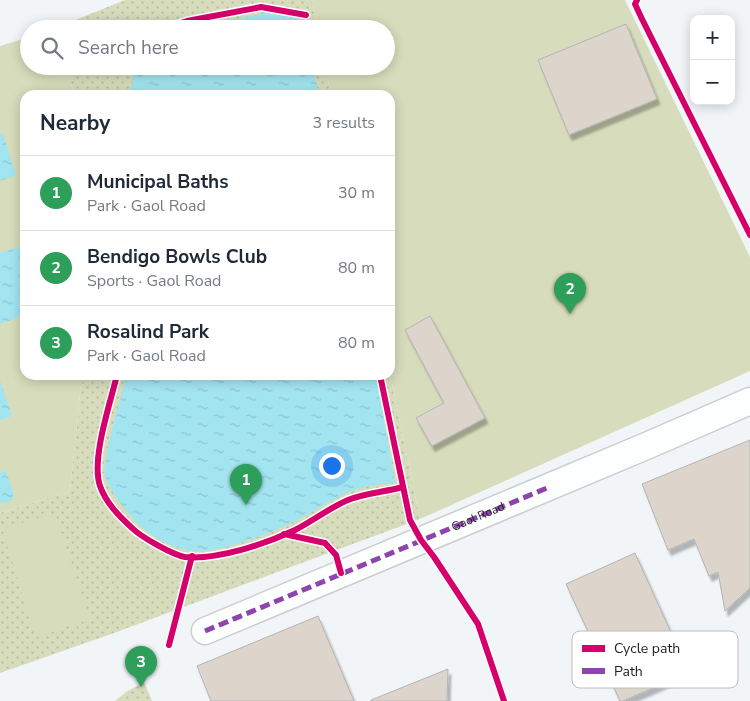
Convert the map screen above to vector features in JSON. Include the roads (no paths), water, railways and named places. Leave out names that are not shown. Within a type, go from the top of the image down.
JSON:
[{"type":"street","name":"Gaol Road","points":[[205,631],[750,401]]},
{"type":"water","points":[[267,13],[301,20],[231,20]]},
{"type":"water","points":[[133,75],[314,75],[318,90],[131,90]]},
{"type":"water","points":[[3,134],[16,175],[0,181],[0,135]]},
{"type":"water","points":[[19,247],[20,250],[20,317],[0,324],[0,253]]},
{"type":"water","points":[[0,380],[12,416],[0,420]]},
{"type":"water","points":[[126,380],[377,380],[395,483],[372,485],[357,489],[283,527],[235,545],[204,551],[185,550],[157,538],[139,525],[118,500],[108,484],[104,469]]},
{"type":"water","points":[[6,471],[14,495],[11,501],[2,503],[0,502],[0,473]]},
{"type":"place","name":"Bendigo Bowls Club","points":[[570,314]]},
{"type":"place","name":"Municipal Baths","points":[[246,505]]},
{"type":"place","name":"Rosalind Park","points":[[141,687]]}]
